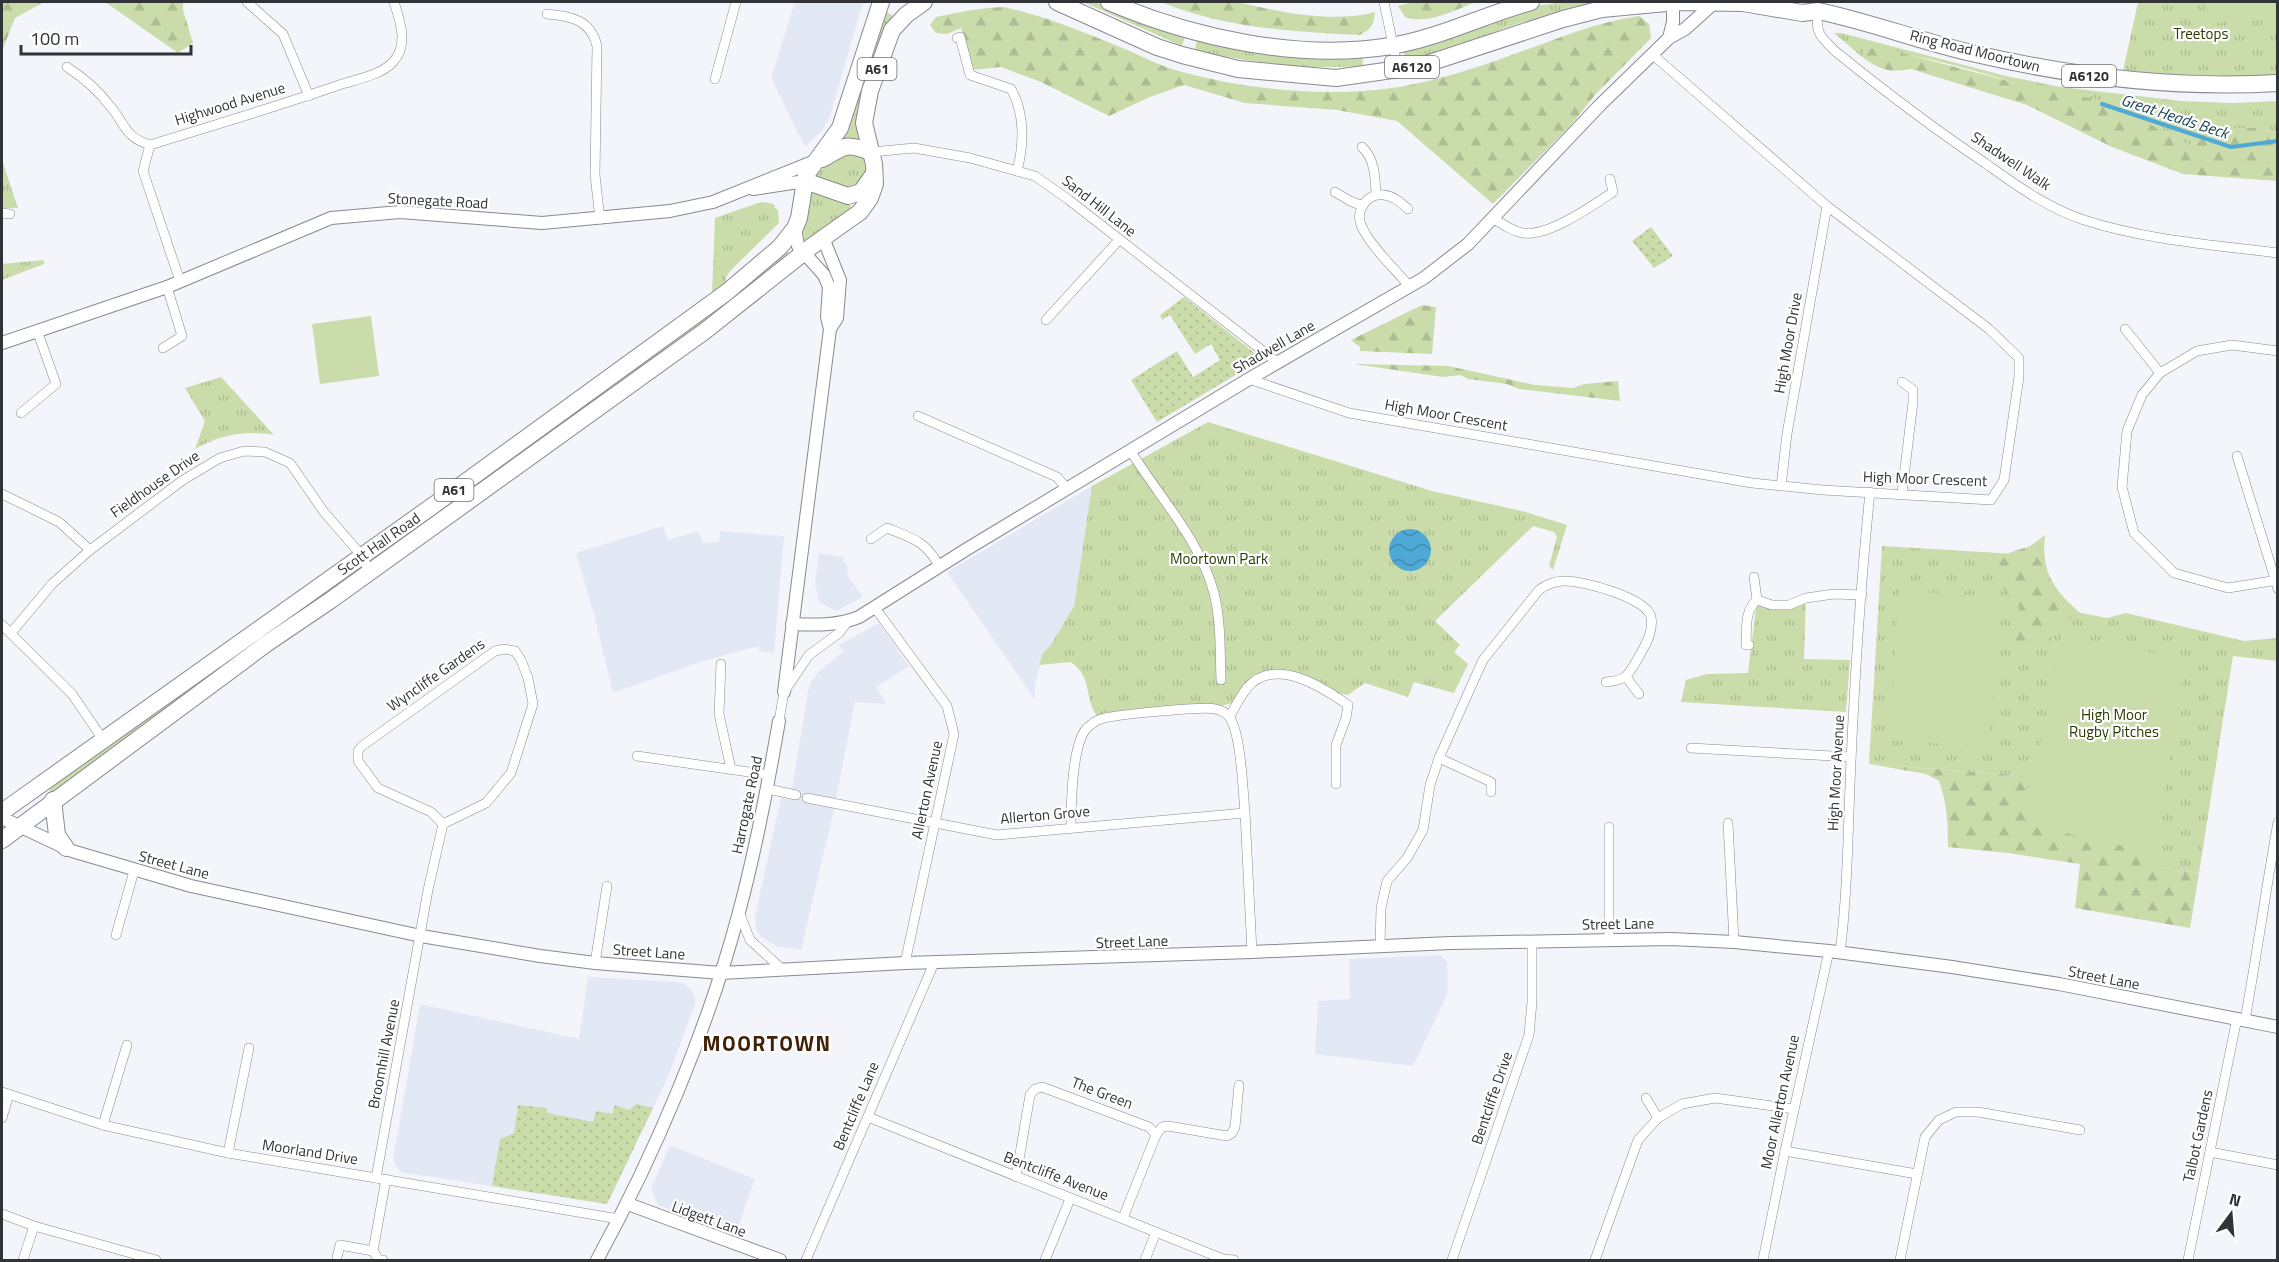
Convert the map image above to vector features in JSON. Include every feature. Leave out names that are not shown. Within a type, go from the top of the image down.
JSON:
[{"type":"highway","name":"A61","points":[[815,161],[840,128],[881,2]]},
{"type":"highway","name":"A61","points":[[872,152],[865,130],[864,113],[880,57],[891,30],[901,19],[924,2]]},
{"type":"highway","name":"Ring Road Moortown","points":[[1057,2],[1157,47],[1238,69],[1336,78],[1420,66],[1563,19],[1602,9],[1673,2],[1714,2],[1759,3],[1802,13],[1818,11]]},
{"type":"highway","name":"A6120","points":[[1109,2],[1190,30],[1251,43],[1302,49],[1359,50],[1392,46],[1429,37],[1531,2]]},
{"type":"highway","name":"Ring Road Moortown","points":[[1802,2],[1818,11],[1973,54],[2071,73],[2180,85],[2277,84]]},
{"type":"highway","points":[[805,182],[848,196],[861,192],[874,175],[872,152],[855,146],[841,147],[815,161]]},
{"type":"highway","name":"Scott Hall Road","points":[[2,812],[727,292],[792,235],[799,218],[805,182],[815,161]]},
{"type":"highway","name":"A61","points":[[823,238],[860,212],[870,198],[875,184],[874,175]]},
{"type":"highway","name":"Scott Hall Road","points":[[2,840],[53,800],[266,645],[370,573],[705,331],[823,238]]},
{"type":"highway","points":[[53,800],[57,835],[66,848]]},
{"type":"highway","points":[[2,827],[19,826]]},
{"type":"street","points":[[247,2],[283,34],[309,96]]},
{"type":"street","name":"Highwood Avenue","points":[[150,145],[309,96],[378,72],[393,62],[401,45],[403,33],[394,2]]},
{"type":"street","points":[[715,79],[736,2]]},
{"type":"street","points":[[1384,2],[1398,69]]},
{"type":"street","points":[[1670,38],[1673,2]]},
{"type":"street","name":"Shadwell Lane","points":[[792,624],[817,626],[847,622],[875,608],[939,566],[1130,450],[1277,362],[1425,278],[1468,244],[1563,143],[1653,54],[1714,2]]},
{"type":"street","name":"Shadwell Walk","points":[[1818,11],[1816,24],[1818,32],[1835,51],[1968,152],[2028,193],[2052,206],[2082,219],[2123,231],[2277,253]]},
{"type":"street","points":[[547,14],[579,20],[586,24],[595,38],[597,46],[595,175],[600,219]]},
{"type":"street","points":[[957,38],[960,37],[970,75],[1011,89],[1017,99],[1021,120],[1017,171]]},
{"type":"street","name":"High Moor Crescent","points":[[1249,379],[1349,413],[1781,486],[1991,500],[2004,480],[2018,388],[2019,358],[1989,329],[1827,206],[1653,54]]},
{"type":"street","points":[[67,68],[98,91],[113,108],[127,133],[138,142],[150,145],[143,171],[180,281]]},
{"type":"street","points":[[1362,147],[1370,154],[1376,194]]},
{"type":"street","name":"Sand Hill Lane","points":[[872,152],[914,148],[970,158],[1035,176],[1070,200],[1277,362]]},
{"type":"street","name":"Stonegate Road","points":[[2,343],[167,287],[331,218],[400,212],[542,223],[670,212],[713,202],[749,189],[765,179],[815,161]]},
{"type":"street","points":[[1493,218],[1524,233],[1546,230],[1592,206],[1613,192],[1610,179]]},
{"type":"street","name":"Stonegate Road","points":[[749,189],[805,182]]},
{"type":"street","points":[[1335,192],[1363,206]]},
{"type":"street","points":[[1408,209],[1396,199],[1376,194],[1367,200],[1360,210],[1360,222],[1366,233],[1410,287]]},
{"type":"street","name":"High Moor Drive","points":[[1781,486],[1787,434],[1827,206]]},
{"type":"street","name":"Harrogate Road","points":[[795,228],[798,246],[824,275],[829,287],[826,317],[830,329]]},
{"type":"street","name":"Harrogate Road","points":[[597,1260],[628,1204],[684,1073],[721,973],[739,912],[768,789],[783,692],[830,329],[837,318],[840,280],[823,238]]},
{"type":"street","points":[[1046,320],[1119,240]]},
{"type":"street","points":[[163,348],[182,336],[167,287]]},
{"type":"street","points":[[2125,329],[2160,373]]},
{"type":"street","points":[[21,413],[56,384],[37,330]]},
{"type":"street","points":[[2237,456],[2277,583],[2228,588],[2174,573],[2134,532],[2122,487],[2127,431],[2142,394],[2160,373],[2197,351],[2232,345],[2277,351]]},
{"type":"street","points":[[1902,382],[1913,390]]},
{"type":"street","points":[[1902,493],[1913,390],[1922,383]]},
{"type":"street","points":[[918,416],[1057,477],[1067,489]]},
{"type":"street","points":[[1130,450],[1183,526],[1207,573],[1214,593],[1220,627],[1221,680]]},
{"type":"street","name":"Fieldhouse Drive","points":[[11,633],[52,584],[90,550],[192,474],[220,458],[244,452],[265,452],[290,464],[324,512],[362,556],[370,573]]},
{"type":"street","name":"High Moor Avenue","points":[[1834,952],[1845,903],[1851,757],[1870,492]]},
{"type":"street","points":[[2,494],[59,522],[90,550]]},
{"type":"street","points":[[871,539],[887,528],[915,540],[931,551],[939,566]]},
{"type":"street","points":[[1754,577],[1757,600]]},
{"type":"street","points":[[1380,946],[1381,908],[1387,880],[1407,858],[1423,830],[1430,785],[1439,758],[1483,660],[1547,579],[1587,584],[1628,598],[1644,607],[1651,617],[1649,639],[1626,677],[1620,681],[1606,682]]},
{"type":"street","points":[[1757,600],[1772,605],[1788,605],[1806,598],[1834,594],[1862,595]]},
{"type":"street","points":[[1749,645],[1746,645],[1748,613],[1750,606],[1757,600]]},
{"type":"street","name":"Allerton Avenue","points":[[875,608],[931,681],[947,706],[954,734],[905,963]]},
{"type":"street","name":"Shadwell Lane","points":[[783,692],[809,655],[839,633],[847,622]]},
{"type":"street","points":[[2,625],[72,694],[104,741]]},
{"type":"street","name":"Wyncliffe Gardens","points":[[504,649],[515,651],[528,678],[533,704],[511,772],[486,803],[443,824],[431,812],[378,788],[358,761],[358,751],[495,651],[504,649]]},
{"type":"street","points":[[721,664],[719,714],[731,769]]},
{"type":"street","points":[[1230,716],[1248,687],[1269,674],[1292,675],[1335,696],[1348,705],[1346,718],[1336,745],[1336,784]]},
{"type":"street","points":[[1626,677],[1639,694]]},
{"type":"street","points":[[1071,828],[1071,800],[1078,748],[1081,737],[1094,722],[1103,718],[1208,708],[1230,716],[1240,760],[1245,813],[1252,952]]},
{"type":"street","points":[[1691,748],[1851,757]]},
{"type":"street","points":[[637,756],[770,775]]},
{"type":"street","points":[[1439,758],[1491,782],[1491,792]]},
{"type":"street","points":[[768,789],[796,795]]},
{"type":"street","name":"Allerton Grove","points":[[807,798],[997,835],[1245,813]]},
{"type":"street","name":"Street Lane","points":[[2,818],[66,848],[134,871],[191,886],[288,909],[421,936],[595,963],[721,973],[905,963],[1532,940],[1671,939],[1734,942],[1943,965],[2277,1027]]},
{"type":"street","name":"Talbot Gardens","points":[[2188,1260],[2210,1152],[2259,945],[2277,822]]},
{"type":"street","points":[[1728,823],[1734,942]]},
{"type":"street","points":[[421,936],[443,824]]},
{"type":"street","points":[[1609,827],[1609,939]]},
{"type":"street","points":[[116,935],[134,871]]},
{"type":"street","points":[[2267,880],[2277,882]]},
{"type":"street","points":[[595,963],[607,886]]},
{"type":"street","points":[[739,912],[750,940],[782,969]]},
{"type":"street","name":"Broomhill Avenue","points":[[373,1251],[381,1178],[421,936]]},
{"type":"street","name":"Bentcliffe Drive","points":[[1452,1260],[1529,1035],[1532,1002],[1532,940]]},
{"type":"street","name":"Moor Allerton Avenue","points":[[1763,1260],[1794,1109],[1834,952]]},
{"type":"street","name":"Bentcliffe Lane","points":[[806,1260],[934,963]]},
{"type":"street","points":[[103,1125],[127,1045]]},
{"type":"street","points":[[228,1154],[249,1048]]},
{"type":"street","points":[[1123,1218],[1156,1135],[1162,1127],[1168,1126],[1227,1136],[1235,1127],[1239,1085]]},
{"type":"street","name":"The Green","points":[[1016,1177],[1030,1095],[1035,1089],[1042,1087],[1139,1123],[1149,1127],[1156,1135]]},
{"type":"street","points":[[2,1118],[5,1093]]},
{"type":"street","name":"Moorland Drive","points":[[5,1093],[103,1125],[228,1154],[619,1219]]},
{"type":"street","points":[[1646,1098],[1658,1118]]},
{"type":"street","points":[[1595,1260],[1638,1140],[1658,1118],[1682,1104],[1715,1098],[1794,1109]]},
{"type":"street","points":[[1900,1260],[1925,1137],[1939,1120],[1956,1112],[1978,1112],[2080,1130]]},
{"type":"street","name":"Bentcliffe Avenue","points":[[868,1117],[1223,1260],[1234,1260]]},
{"type":"street","points":[[1785,1151],[1917,1174]]},
{"type":"street","points":[[2210,1152],[2277,1165]]},
{"type":"street","points":[[1045,1260],[1070,1199]]},
{"type":"street","name":"Lidgett Lane","points":[[628,1204],[780,1260]]},
{"type":"street","points":[[2,1214],[33,1226],[156,1260]]},
{"type":"street","points":[[23,1260],[33,1226]]},
{"type":"street","points":[[1145,1260],[1156,1232]]},
{"type":"street","points":[[337,1257],[340,1245],[373,1251],[379,1260],[383,1260]]},
{"type":"shaded area","points":[[795,2],[863,2],[830,116],[823,129],[805,147],[771,78]]},
{"type":"shaded area","points":[[1092,486],[1074,606],[1051,645],[1043,653],[1035,684],[1035,700],[947,572]]},
{"type":"shaded area","points":[[663,526],[668,540],[698,531],[703,543],[719,542],[720,531],[784,536],[774,653],[759,651],[759,646],[706,660],[613,693],[576,553]]},
{"type":"shaded area","points":[[819,553],[844,557],[843,561],[848,567],[847,574],[863,597],[836,611],[819,602],[815,583]]},
{"type":"shaded area","points":[[879,623],[909,666],[876,687],[886,704],[855,702],[833,814],[801,950],[776,946],[760,936],[756,928],[755,916],[781,798],[788,799],[791,794],[811,682],[818,672],[844,651],[839,645]]},
{"type":"shaded area","points":[[1440,955],[1447,962],[1448,993],[1413,1066],[1315,1054],[1318,1001],[1350,999],[1349,959]]},
{"type":"shaded area","points":[[588,977],[676,982],[685,984],[695,998],[695,1004],[668,1077],[607,1204],[400,1172],[393,1160],[420,1004],[579,1039]]},
{"type":"shaded area","points":[[670,1145],[755,1179],[736,1233],[658,1205],[651,1189]]},
{"type":"green space","points":[[2,2],[44,2],[15,18],[2,51]]},
{"type":"green space","points":[[105,2],[183,2],[183,10],[193,43],[178,53]]},
{"type":"green space","points":[[1083,2],[1095,2],[1185,36],[1182,46]]},
{"type":"green space","points":[[1161,2],[1236,2],[1305,15],[1341,17],[1375,12],[1371,26],[1360,35],[1284,30],[1234,23],[1209,18]]},
{"type":"green space","points":[[1413,2],[1476,2],[1432,18],[1405,17],[1398,6]]},
{"type":"green space","points":[[1564,2],[1587,2],[1588,5],[1546,15],[1502,29],[1475,41],[1410,61],[1404,58],[1404,50],[1527,7]]},
{"type":"green space","name":"Treetops","points":[[2138,2],[2277,2],[2277,77],[2176,77],[2123,71]]},
{"type":"green space","points":[[2206,2],[2277,2],[2277,19],[2208,23]]},
{"type":"green space","points":[[1004,7],[1069,27],[1179,71],[1232,83],[1316,92],[1372,90],[1428,81],[1459,73],[1592,27],[1639,16],[1649,24],[1651,38],[1595,95],[1571,125],[1493,204],[1397,121],[1337,110],[1245,103],[1184,85],[1150,97],[1109,116],[1041,82],[1001,67],[972,70],[961,28],[947,34],[936,33],[930,25],[936,17],[970,10]]},
{"type":"green space","points":[[884,10],[893,16],[885,26],[864,143],[844,139],[843,137]]},
{"type":"green space","points":[[1834,33],[2006,76],[2061,87],[2181,101],[2233,103],[2277,101],[2277,133],[2258,128],[2230,128],[2189,145],[2132,121],[1971,70],[1919,57],[1867,48],[1862,57]]},
{"type":"green space","points":[[1197,40],[1362,53],[1363,66],[1300,66],[1237,59],[1195,50]]},
{"type":"green space","points":[[1867,48],[1898,52],[2016,83],[2108,102],[2189,145],[2230,128],[2258,128],[2277,133],[2277,181],[2183,174],[2112,147],[2027,105],[1911,69],[1896,71],[1880,68],[1862,57]]},
{"type":"green space","points":[[845,151],[863,155],[867,177],[856,191],[815,179],[818,172]]},
{"type":"green space","points":[[3,163],[18,208],[2,208]]},
{"type":"green space","points":[[811,189],[843,201],[851,206],[851,209],[807,241],[804,240],[803,229]]},
{"type":"green space","points":[[761,202],[775,205],[774,207],[778,210],[779,223],[730,271],[726,277],[726,285],[712,294],[715,218]]},
{"type":"green space","points":[[1651,227],[1673,256],[1654,268],[1632,241]]},
{"type":"green space","points":[[786,249],[789,254],[765,280],[371,560],[735,295]]},
{"type":"green space","points":[[44,260],[44,264],[2,280],[2,264]]},
{"type":"green space","points":[[1184,297],[1262,359],[1157,422],[1131,380],[1177,351],[1193,377],[1220,360],[1211,344],[1195,354],[1170,315],[1162,320],[1160,315]]},
{"type":"green space","points":[[1422,305],[1436,307],[1432,354],[1360,351],[1360,347],[1351,340]]},
{"type":"green space","points":[[371,316],[379,376],[320,384],[312,324]]},
{"type":"green space","points":[[1354,364],[1448,366],[1535,385],[1573,388],[1584,384],[1618,381],[1620,401],[1519,389],[1507,384],[1468,379],[1461,375],[1443,377]]},
{"type":"green space","points":[[221,377],[274,435],[253,433],[233,435],[214,440],[195,449],[205,421],[185,388]]},
{"type":"green space","name":"Moortown Park","points":[[1208,422],[1432,491],[1522,511],[1567,525],[1553,570],[1549,566],[1557,537],[1554,532],[1533,526],[1435,621],[1460,645],[1454,652],[1468,664],[1454,693],[1414,682],[1408,697],[1365,683],[1348,695],[1326,691],[1291,675],[1269,674],[1238,702],[1211,708],[1097,716],[1090,701],[1086,681],[1071,662],[1039,665],[1043,653],[1051,645],[1074,606],[1092,486]]},
{"type":"green space","points":[[2045,535],[2045,559],[2051,579],[2056,588],[2080,613],[2069,619],[2049,613],[2055,624],[2051,629],[2051,643],[2042,647],[2031,647],[2023,654],[2015,651],[2011,640],[2010,616],[2017,613],[2021,607],[2004,589],[1998,575],[1998,568],[2008,554],[2030,546]]},
{"type":"green space","name":"High Moor Rugby Pitches","points":[[1882,546],[2033,555],[2030,603],[2107,618],[2126,613],[2244,641],[2277,638],[2277,661],[2233,656],[2199,873],[2159,867],[2026,824],[2014,775],[1869,764]]},
{"type":"green space","points":[[356,569],[359,571],[53,794],[49,789]]},
{"type":"green space","points":[[1899,591],[1999,597],[1989,747],[1890,740]]},
{"type":"green space","points":[[1806,598],[1804,659],[1850,660],[1846,712],[1681,702],[1686,680],[1707,674],[1748,673],[1757,600],[1772,605]]},
{"type":"green space","points":[[2061,635],[2186,660],[2154,853],[2026,824]]},
{"type":"green space","points":[[1869,764],[2014,775],[2032,792],[2026,824],[2154,853],[2159,867],[2199,873],[2190,928],[2075,908],[2080,864],[1948,847],[1944,797],[1939,781],[1926,774]]},
{"type":"green space","points":[[636,1104],[653,1108],[607,1204],[492,1186],[500,1139],[514,1133],[518,1105],[547,1108],[547,1113],[593,1122],[596,1111],[612,1114],[615,1105],[629,1110]]},
{"type":"water","points":[[1410,529],[1425,535],[1431,550],[1425,565],[1410,571],[1395,565],[1389,550],[1395,535]]},
{"type":"waterway","name":"Great Heads Beck","points":[[2102,104],[2231,147],[2278,141]]},
{"type":"district","name":"MOORTOWN","points":[[767,1044]]}]
